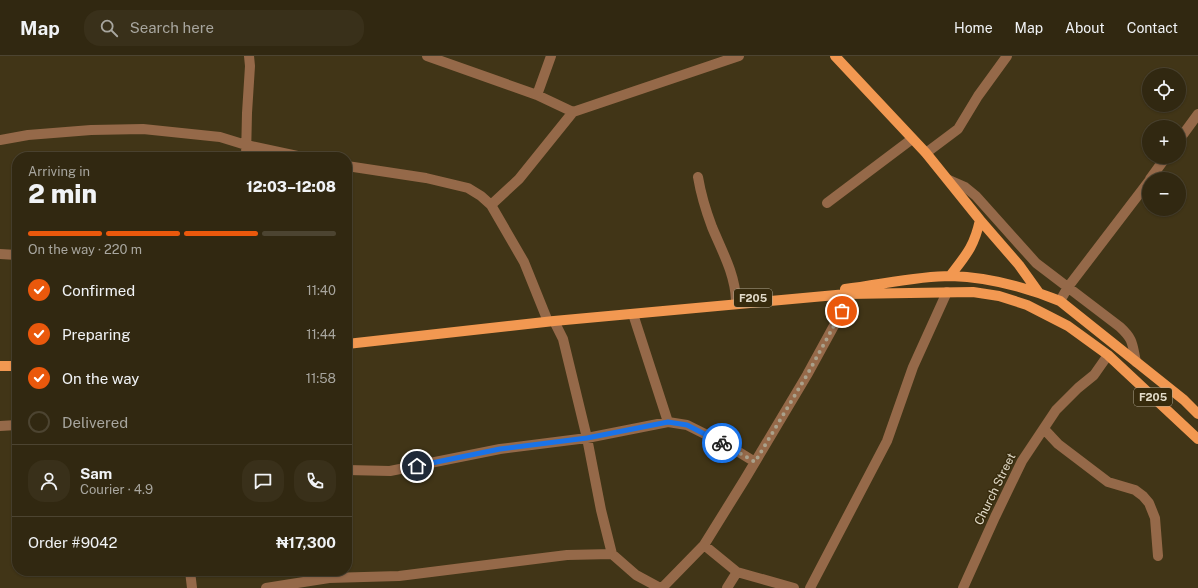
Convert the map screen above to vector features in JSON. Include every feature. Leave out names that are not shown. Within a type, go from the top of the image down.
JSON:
[{"type":"main road","points":[[835,56],[926,153],[980,220],[1019,265],[1039,293]]},
{"type":"main road","points":[[950,276],[970,250],[976,237],[980,220]]},
{"type":"main road","name":"F205","points":[[352,343],[389,337],[950,276],[990,280],[1039,293],[1060,301],[1184,400],[1198,414]]},
{"type":"main road","name":"F205","points":[[551,320],[847,294],[947,292],[980,293],[999,296],[1027,305],[1068,326],[1108,355],[1198,439]]},
{"type":"main road","name":"F205","points":[[352,338],[389,337]]},
{"type":"main road","points":[[0,360],[12,360]]},
{"type":"main road","points":[[0,366],[12,366]]},
{"type":"main road","points":[[1170,412],[1184,400]]},
{"type":"street","points":[[246,152],[250,66],[249,56]]},
{"type":"street","points":[[426,56],[537,95],[573,112]]},
{"type":"street","points":[[537,95],[551,56]]},
{"type":"street","points":[[491,205],[519,179],[573,112],[739,56]]},
{"type":"street","points":[[926,153],[958,129],[978,96],[1007,56]]},
{"type":"street","points":[[1186,130],[1198,114]]},
{"type":"street","points":[[0,140],[44,133],[143,128],[220,137],[246,145],[279,152]]},
{"type":"street","points":[[827,203],[912,139]]},
{"type":"street","points":[[352,167],[426,178],[468,188],[481,196],[491,205],[524,262],[551,320],[563,339],[587,438],[601,510],[612,554],[636,574],[661,588],[704,545],[807,375],[842,311],[847,294]]},
{"type":"street","points":[[698,177],[703,201],[736,288],[736,300]]},
{"type":"street","points":[[949,180],[965,187],[976,196],[1036,263],[1120,327],[1132,340],[1136,362]]},
{"type":"street","points":[[1060,301],[1068,287],[1142,190]]},
{"type":"street","points":[[0,254],[12,255]]},
{"type":"street","points":[[810,588],[887,441],[913,366],[947,292]]},
{"type":"street","points":[[633,314],[668,422]]},
{"type":"street","name":"Church Street","points":[[963,588],[994,517],[1022,461],[1056,410],[1078,388],[1094,375],[1108,355]]},
{"type":"street","points":[[352,470],[390,471],[500,449],[587,438],[668,422],[687,425],[729,446],[755,462]]},
{"type":"street","points":[[0,426],[12,425]]},
{"type":"street","points":[[1044,429],[1058,444],[1108,482],[1134,490],[1143,496],[1149,503],[1155,518],[1158,556]]},
{"type":"street","points":[[704,545],[737,572],[794,588]]},
{"type":"street","points":[[266,588],[329,578],[398,576],[567,556],[612,554]]},
{"type":"street","points":[[727,588],[737,572]]},
{"type":"street","points":[[191,576],[192,588]]},
{"type":"way so far","points":[[722,443],[755,462],[807,375],[842,311]]},
{"type":"route","points":[[417,466],[500,449],[587,438],[668,422],[687,425],[722,443]]}]
